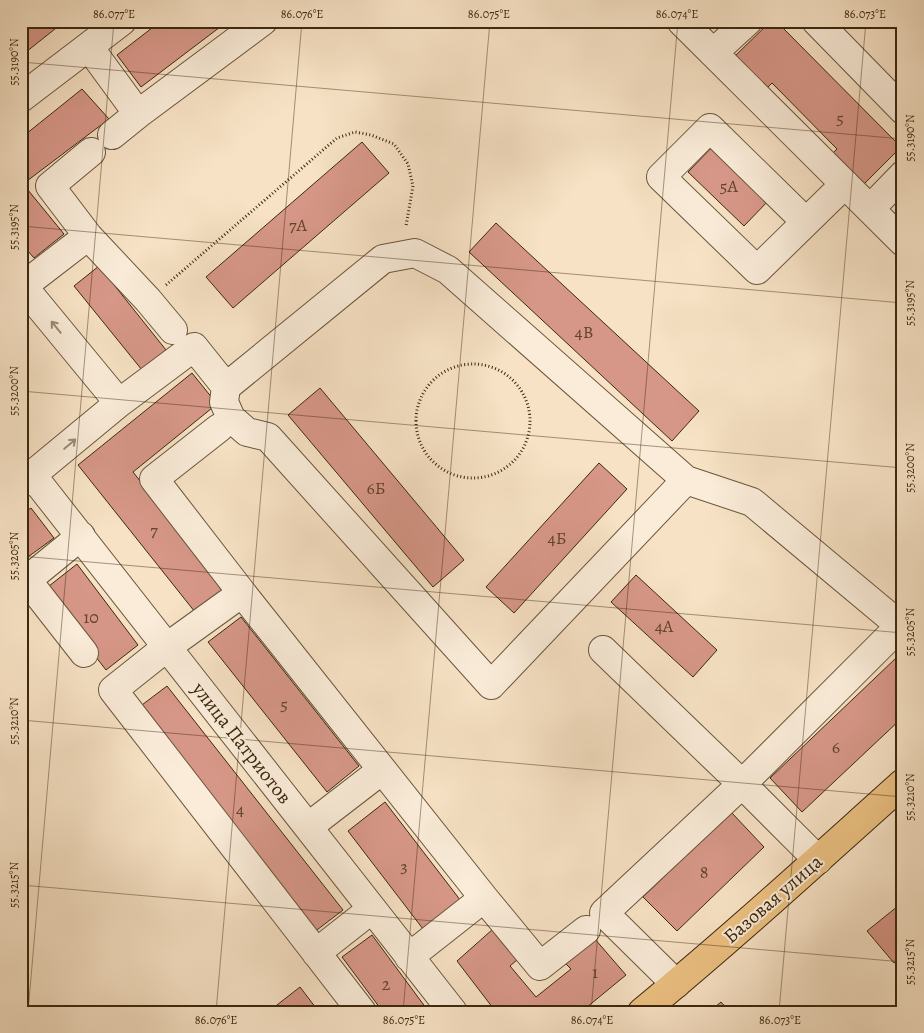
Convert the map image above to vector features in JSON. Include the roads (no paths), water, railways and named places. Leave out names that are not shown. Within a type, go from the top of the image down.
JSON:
[{"type":"main road","name":"Базовая улица","points":[[642,1012],[818,860],[903,783]]},
{"type":"street","points":[[21,98],[122,21]]},
{"type":"street","points":[[112,135],[263,21]]},
{"type":"street","points":[[681,21],[903,242]]},
{"type":"street","points":[[713,53],[748,21]]},
{"type":"street","points":[[816,21],[903,110]]},
{"type":"street","points":[[89,47],[138,114]]},
{"type":"street","points":[[806,222],[710,128],[661,177],[757,270],[845,184]]},
{"type":"street","points":[[91,152],[50,186],[88,236],[148,300],[173,330]]},
{"type":"street","points":[[870,209],[903,176]]},
{"type":"street","points":[[88,236],[22,285],[119,403]]},
{"type":"street","points":[[676,984],[604,913],[742,784],[902,626],[752,502],[686,480],[448,270],[415,253],[383,259],[226,387],[224,402],[231,418],[247,432],[268,437],[491,685],[686,480]]},
{"type":"street","name":"улица Патриотов","points":[[226,387],[194,347],[119,403],[27,479],[81,536],[453,1012]]},
{"type":"street","points":[[219,428],[154,479],[382,770],[540,966],[586,930]]},
{"type":"street","points":[[81,536],[24,582],[84,653]]},
{"type":"street","points":[[242,593],[167,647],[113,690],[362,1012]]},
{"type":"street","points":[[603,650],[818,860]]},
{"type":"street","points":[[308,827],[382,770]]},
{"type":"street","points":[[410,957],[484,898]]},
{"type":"street","points":[[316,953],[372,909]]}]
